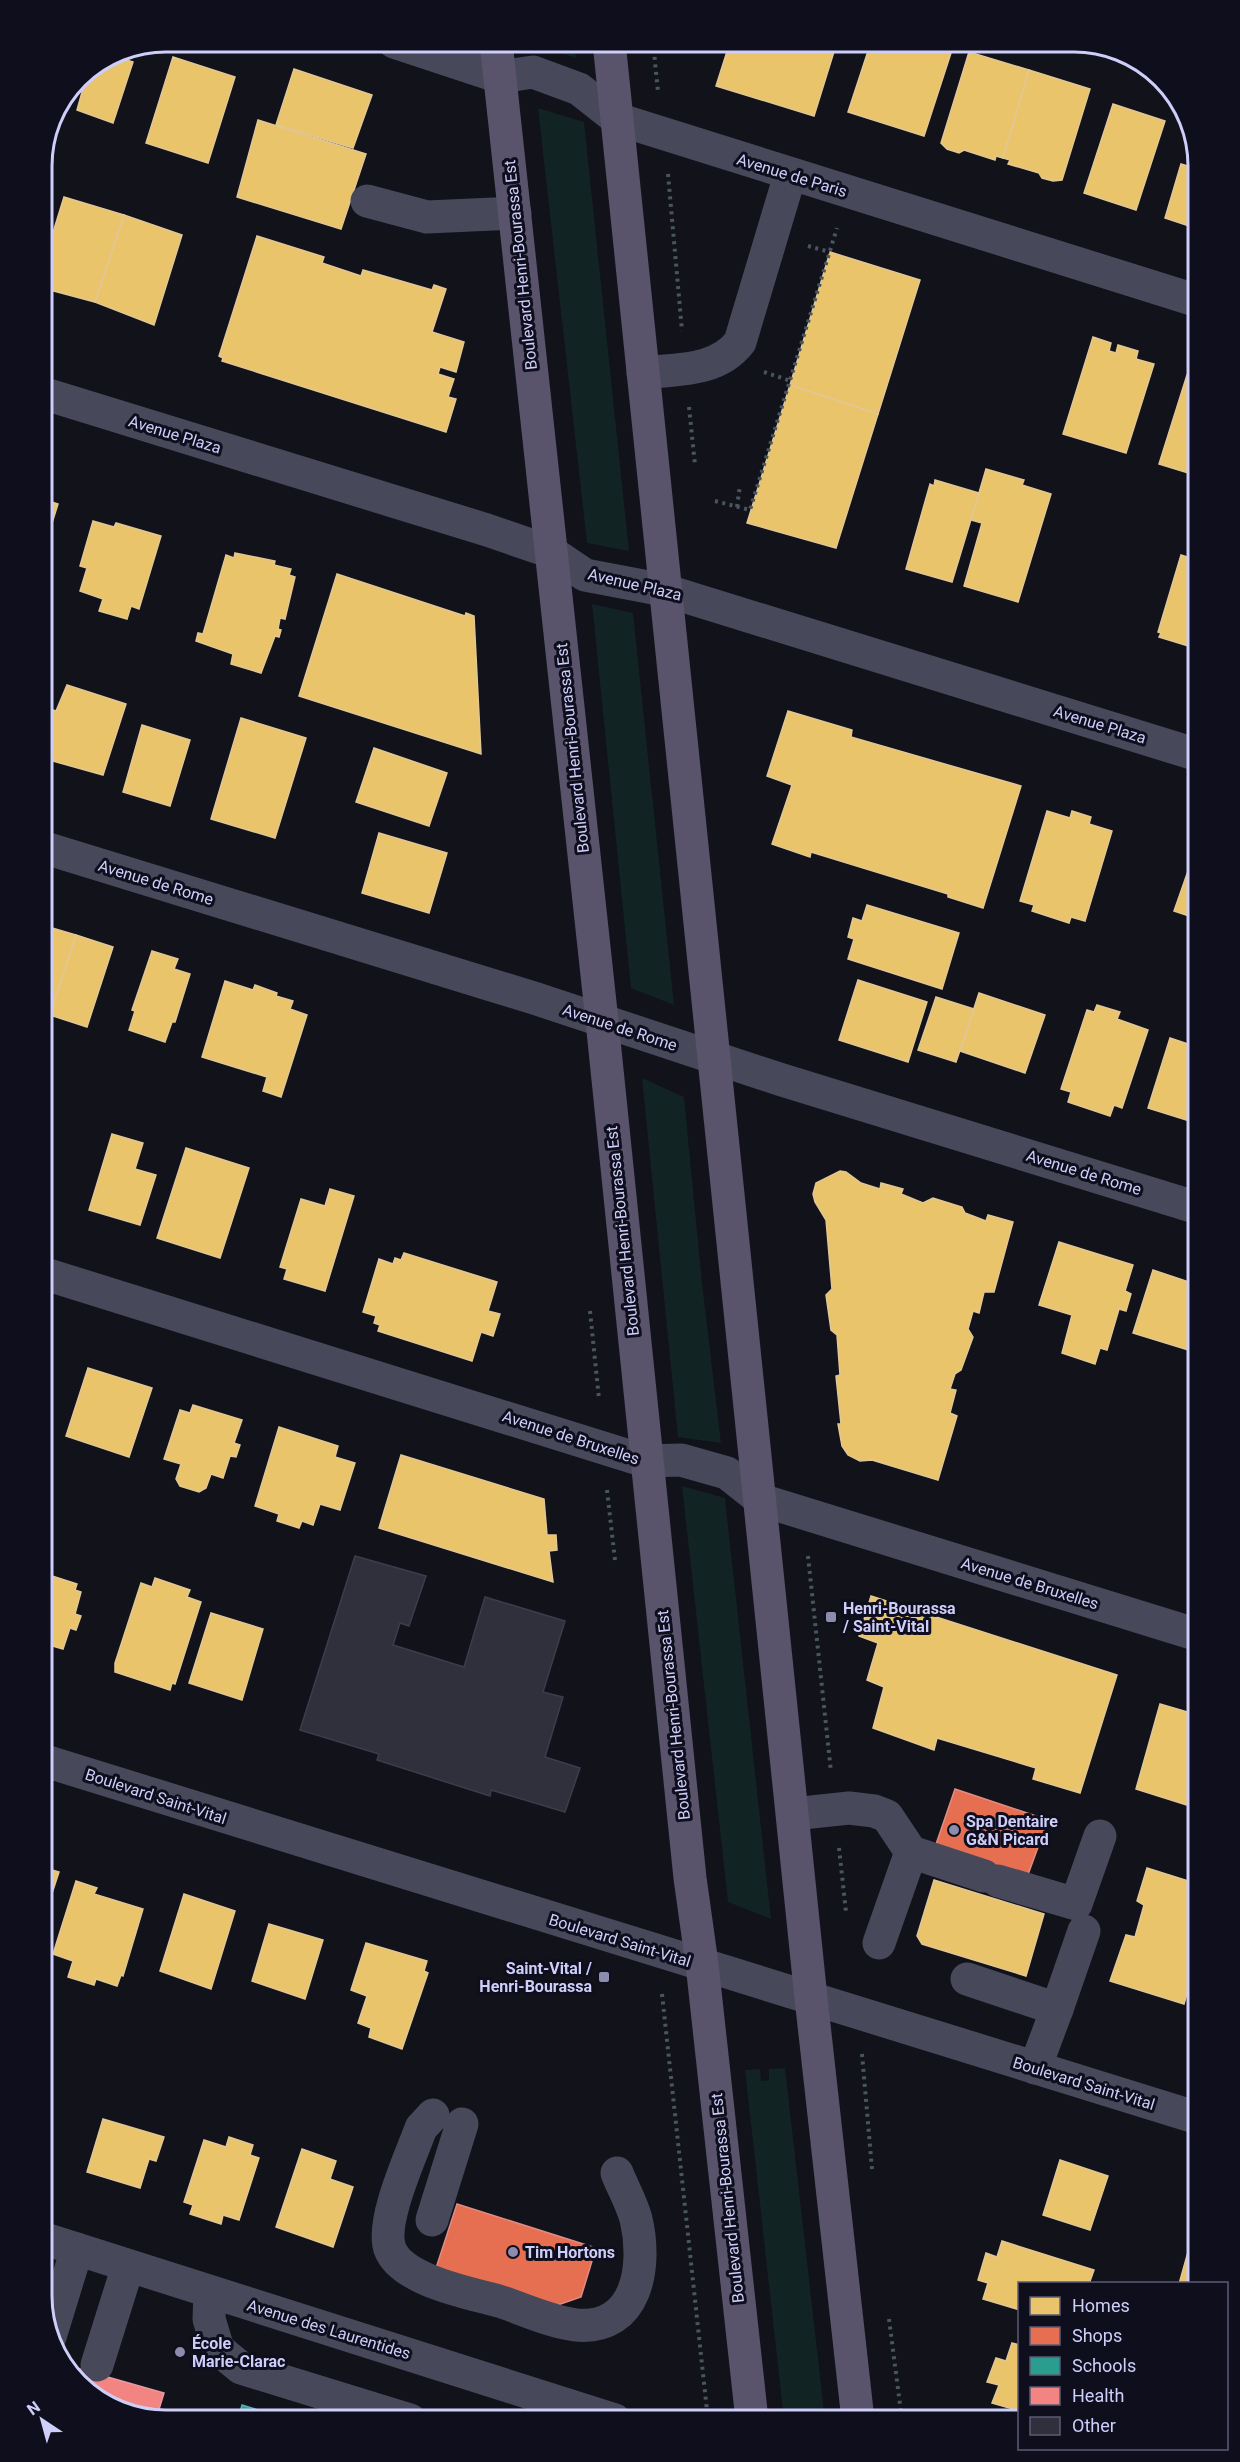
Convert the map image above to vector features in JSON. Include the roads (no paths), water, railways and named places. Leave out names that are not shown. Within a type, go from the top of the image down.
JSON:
[{"type":"main road","name":"Boulevard Henri-Bourassa Est","points":[[497,53],[602,1020],[645,1461],[690,1878],[702,1964],[723,2179],[751,2410]]},
{"type":"main road","points":[[610,53],[811,1998],[857,2410]]},
{"type":"street","name":"Avenue de Paris","points":[[427,53],[500,77],[533,72],[579,89],[617,119],[1188,298]]},
{"type":"street","points":[[643,373],[701,367],[715,363],[732,352],[746,327],[790,175]]},
{"type":"street","points":[[367,201],[427,217],[515,213]]},
{"type":"street","name":"Avenue Plaza","points":[[53,396],[469,524],[551,552],[585,575],[664,590],[1188,752]]},
{"type":"street","name":"Avenue de Rome","points":[[53,850],[1188,1205]]},
{"type":"street","name":"Avenue de Bruxelles","points":[[52,1276],[645,1461],[681,1460],[727,1473],[761,1500],[1188,1632]]},
{"type":"street","name":"Boulevard Saint-Vital","points":[[52,1763],[500,1905],[702,1964],[1188,2115]]},
{"type":"street","points":[[793,1814],[849,1808],[874,1811],[887,1816],[910,1852],[1076,1904],[1100,1836]]},
{"type":"street","points":[[879,1943],[910,1852]]},
{"type":"street","points":[[1035,2067],[1084,1931]]},
{"type":"street","points":[[967,1979],[1057,2009]]},
{"type":"street","points":[[432,2220],[447,2120],[421,2128],[388,2230],[390,2250],[401,2266],[434,2281],[576,2325],[609,2318],[627,2304],[638,2284],[640,2272],[636,2219],[617,2173]]},
{"type":"street","name":"Avenue des Laurentides","points":[[52,2241],[582,2409]]},
{"type":"street","points":[[54,2314],[77,2249]]},
{"type":"street","points":[[97,2365],[128,2266]]},
{"type":"street","points":[[210,2292],[209,2319],[218,2349],[241,2368],[375,2409]]},
{"type":"place","name":"Henri-Bourassa / Saint-Vital","points":[[831,1617]]},
{"type":"place","name":"Spa Dentaire G&N Picard","points":[[954,1830]]},
{"type":"place","name":"Saint-Vital / Henri-Bourassa","points":[[604,1977]]},
{"type":"place","name":"Tim Hortons","points":[[513,2252]]},
{"type":"place","name":"École Marie-Clarac","points":[[180,2352]]}]
